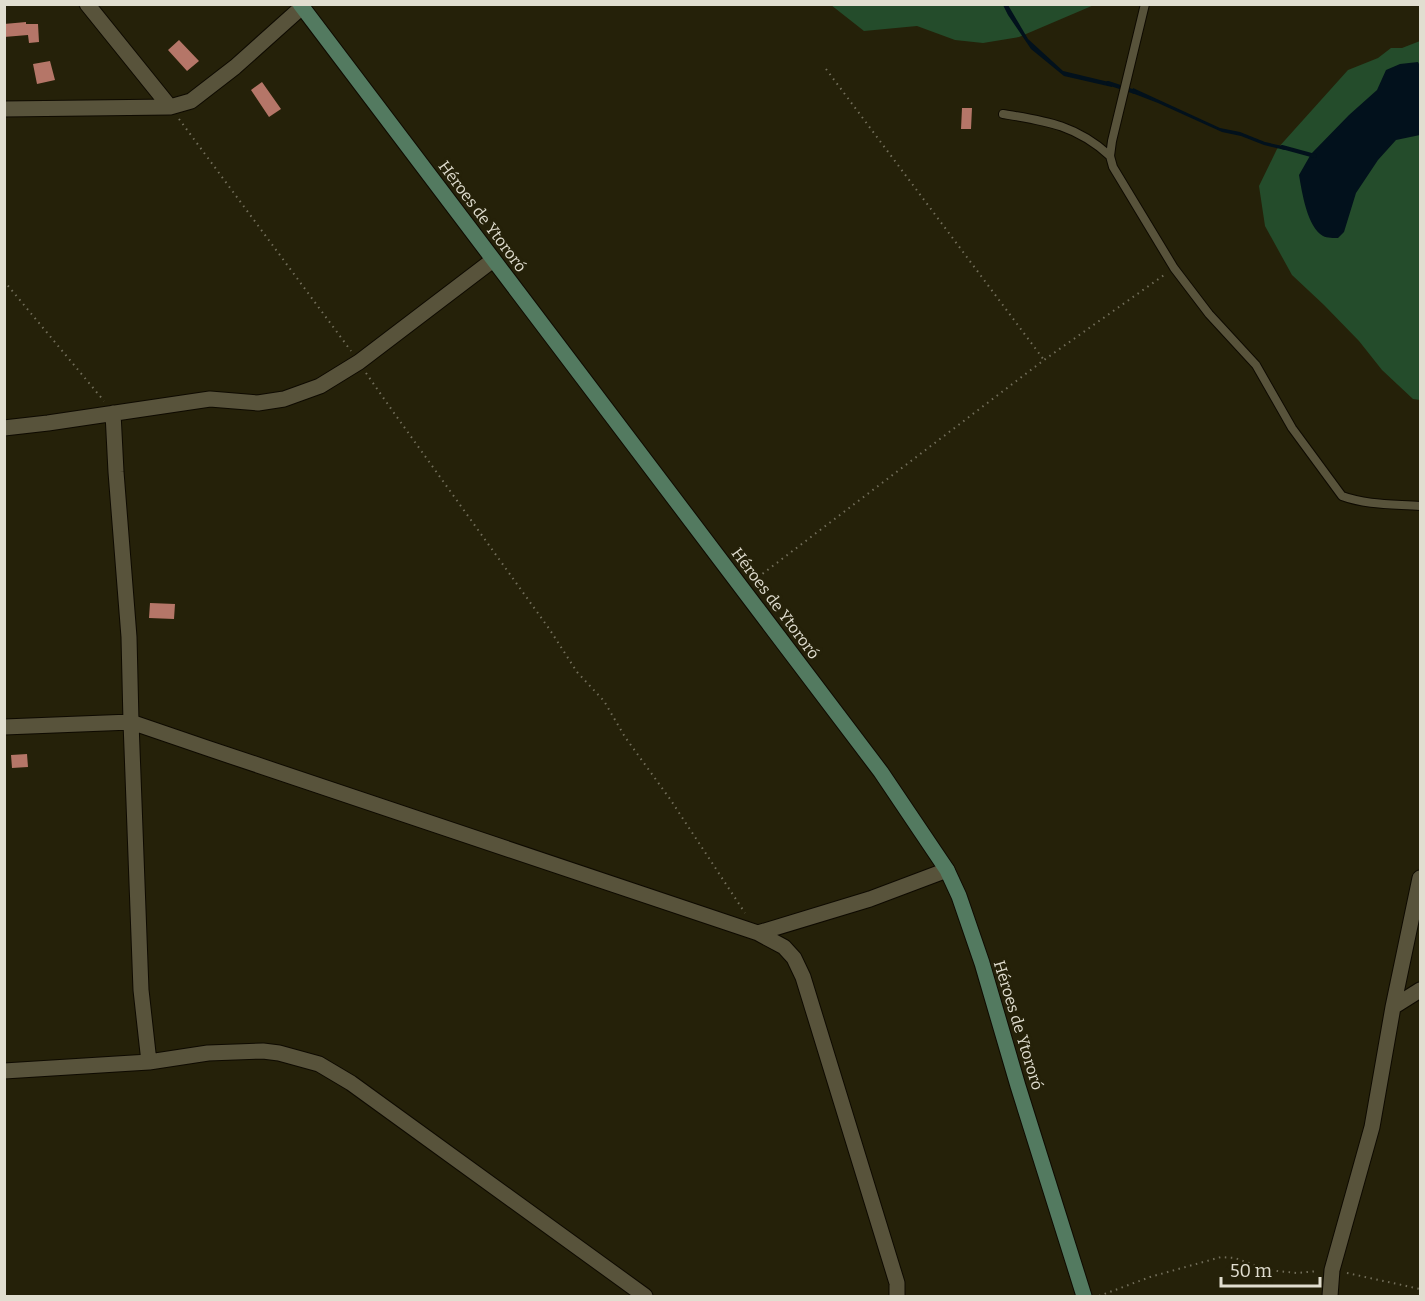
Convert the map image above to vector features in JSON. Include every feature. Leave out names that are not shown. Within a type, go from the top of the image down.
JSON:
[{"type":"main road","name":"Héroes de Ytororó","points":[[301,6],[881,772],[947,870],[959,896],[982,963],[1084,1296]]},
{"type":"street","points":[[87,4],[171,107]]},
{"type":"street","points":[[4,109],[171,107],[191,101],[235,68],[301,6]]},
{"type":"street","points":[[4,428],[210,399],[258,403],[285,399],[321,386],[359,362],[493,260]]},
{"type":"street","points":[[113,413],[129,637],[141,990],[149,1062]]},
{"type":"street","points":[[4,727],[131,722],[758,933],[784,947],[794,958],[803,977],[897,1283],[897,1296]]},
{"type":"street","points":[[758,933],[870,899],[947,870]]},
{"type":"street","points":[[1329,1296],[1332,1270],[1372,1127],[1392,1007],[1420,878]]},
{"type":"street","points":[[1392,1007],[1420,990]]},
{"type":"street","points":[[4,1071],[149,1062],[208,1053],[263,1051],[320,1064],[351,1083],[645,1296]]},
{"type":"lane","points":[[1145,4],[1112,141],[1110,156],[1113,166],[1174,268],[1209,314],[1256,365],[1292,428],[1342,496],[1365,502],[1420,506]]},
{"type":"lane","points":[[1003,114],[1043,120],[1072,130],[1098,145],[1110,156]]},
{"type":"path","points":[[826,69],[1044,360]]},
{"type":"path","points":[[171,107],[359,362],[550,630],[577,672],[604,701],[625,737],[670,799],[745,914]]},
{"type":"path","points":[[742,589],[1044,360],[1174,268]]},
{"type":"path","points":[[4,281],[113,413]]},
{"type":"path","points":[[1099,1296],[1150,1277],[1221,1257],[1235,1258],[1268,1270],[1297,1273],[1332,1270],[1420,1289]]},
{"type":"green space","points":[[831,5],[1094,5],[1019,37],[983,43],[955,40],[917,26],[864,31]]},
{"type":"green space","points":[[1420,41],[1420,400],[1413,399],[1382,370],[1359,341],[1292,275],[1265,226],[1259,186],[1277,149],[1348,70],[1378,58],[1391,48],[1402,48]]},
{"type":"water","points":[[1003,5],[1008,5],[1028,39],[1063,71],[1113,83],[1112,87],[1064,76],[1031,49]]},
{"type":"water","points":[[1418,62],[1420,66],[1420,135],[1396,140],[1378,160],[1356,193],[1344,232],[1338,238],[1323,236],[1317,231],[1309,217],[1299,175],[1311,154],[1377,90],[1386,70],[1400,64]]},
{"type":"water","points":[[1133,88],[1220,128],[1287,147],[1285,150],[1222,132],[1132,93]]},
{"type":"building","points":[[26,22],[26,24],[38,24],[39,42],[29,43],[28,35],[4,37],[4,24]]},
{"type":"building","points":[[179,40],[199,61],[187,71],[168,50]]},
{"type":"building","points":[[50,61],[55,80],[37,84],[33,64]]},
{"type":"building","points":[[262,82],[281,109],[269,117],[251,90]]},
{"type":"building","points":[[962,108],[972,108],[971,129],[961,129]]},
{"type":"building","points":[[150,603],[175,604],[174,619],[149,618]]},
{"type":"building","points":[[27,754],[28,767],[12,768],[11,755]]},
{"type":"waterway","points":[[1108,83],[1135,92]]},
{"type":"waterway","points":[[1282,147],[1315,156]]}]
